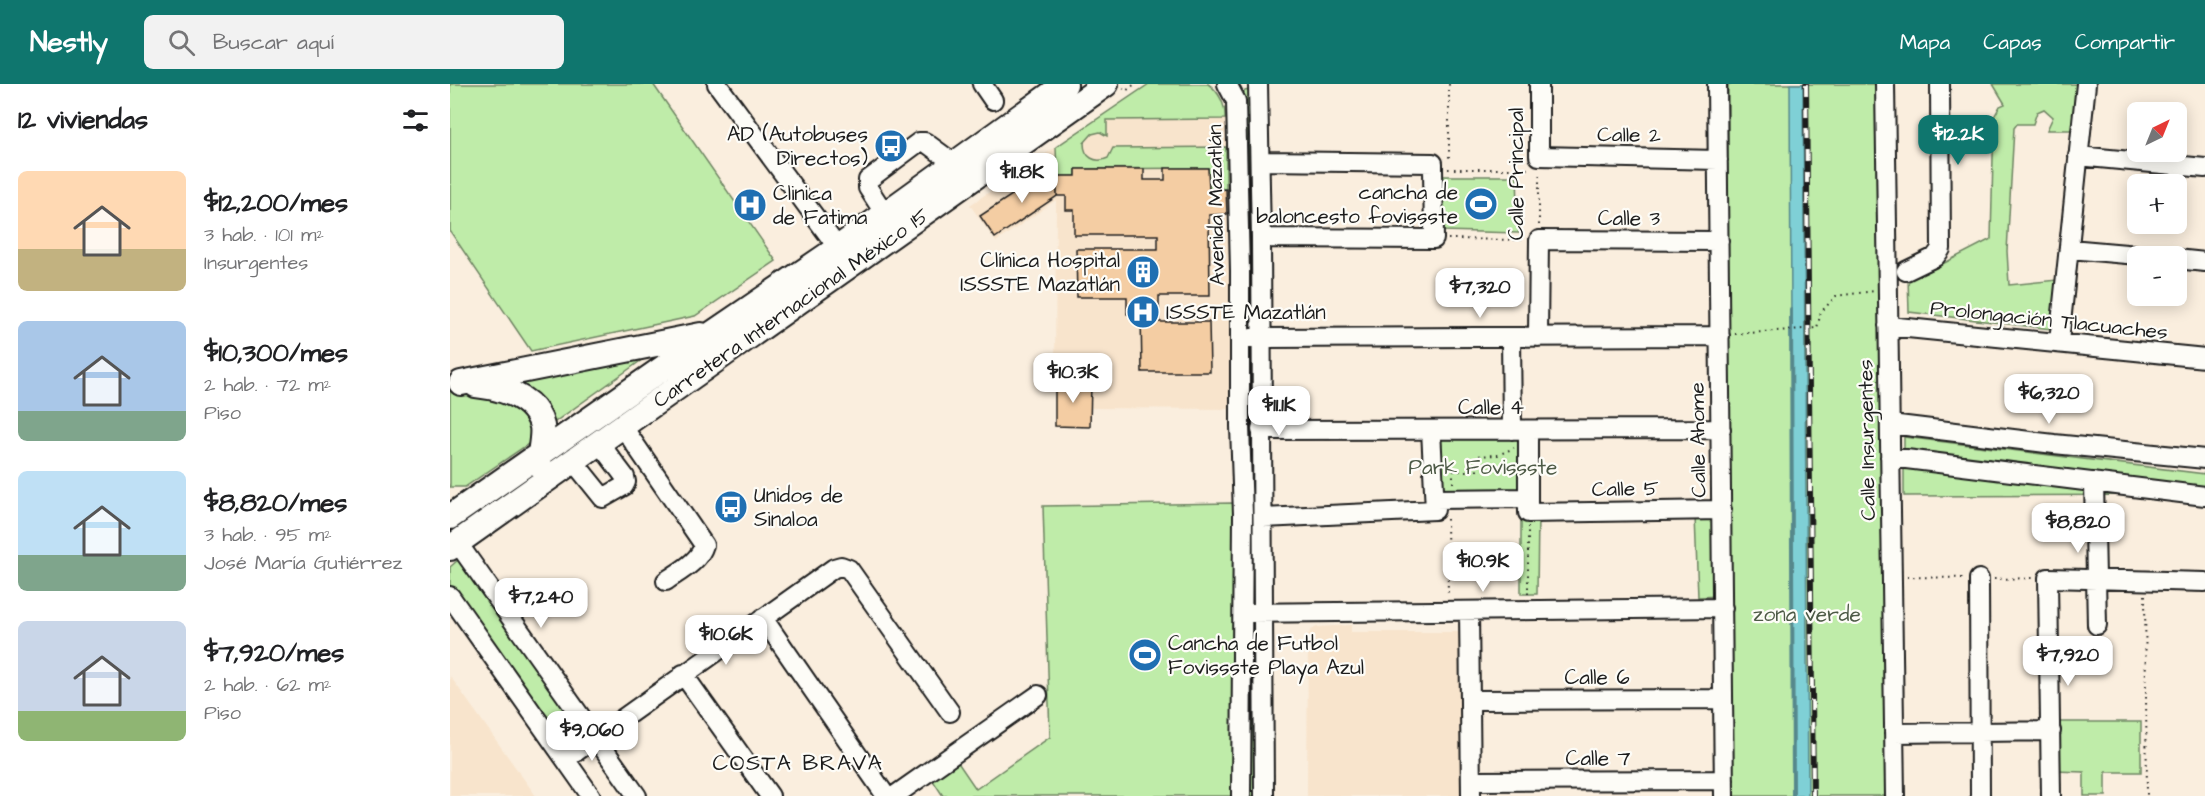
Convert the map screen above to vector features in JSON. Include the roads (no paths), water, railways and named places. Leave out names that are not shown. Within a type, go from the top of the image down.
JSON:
[{"type":"main road","name":"Carretera Internacional México 15","points":[[450,517],[712,333],[838,248],[1065,84]]},
{"type":"main road","name":"Carretera Internacional México 15","points":[[454,545],[1116,87]]},
{"type":"main road","points":[[455,383],[712,333]]},
{"type":"main road","points":[[455,383],[492,387],[513,393],[528,404],[542,427],[538,465],[531,493]]},
{"type":"street","points":[[717,84],[838,248]]},
{"type":"street","points":[[982,84],[993,100]]},
{"type":"street","name":"Avenida Mazatlán","points":[[1227,84],[1236,101],[1240,338],[1264,796]]},
{"type":"street","name":"Avenida Mazatlán","points":[[1241,796],[1253,613],[1263,518],[1258,84]]},
{"type":"street","name":"Calle Principal","points":[[1539,84],[1539,162]]},
{"type":"street","name":"Calle Ahome","points":[[1717,84],[1724,788]]},
{"type":"street","name":"Calle Insurgentes","points":[[1885,84],[1895,796]]},
{"type":"street","points":[[1906,271],[1935,257],[1941,249],[1940,84]]},
{"type":"street","points":[[2059,342],[2085,84]]},
{"type":"street","points":[[885,214],[868,188],[868,180],[919,142],[925,142],[955,164]]},
{"type":"street","points":[[2078,156],[2205,168]]},
{"type":"street","name":"Calle 2","points":[[1539,162],[1718,160]]},
{"type":"street","points":[[1260,161],[1438,167],[1434,239],[1261,238]]},
{"type":"street","name":"Calle Principal","points":[[1538,337],[1539,240]]},
{"type":"street","name":"Calle 3","points":[[1539,240],[1719,241]]},
{"type":"street","points":[[2070,249],[2127,254]]},
{"type":"street","points":[[2187,260],[2205,262]]},
{"type":"street","name":"Prolongación Tlacuaches","points":[[1888,326],[2205,358]]},
{"type":"street","points":[[1240,338],[1720,336]]},
{"type":"street","points":[[1511,337],[1520,430],[1528,448],[1528,505]]},
{"type":"street","points":[[1890,424],[2205,459]]},
{"type":"street","points":[[623,427],[704,545],[702,553],[696,559],[666,580]]},
{"type":"street","name":"Calle 4","points":[[1261,430],[1721,429]]},
{"type":"street","points":[[1263,518],[1439,503],[1431,430]]},
{"type":"street","points":[[569,466],[603,498],[624,486],[625,477],[600,444]]},
{"type":"street","points":[[1890,457],[2205,496]]},
{"type":"street","points":[[2094,482],[2097,625]]},
{"type":"street","name":"Calle 5","points":[[1439,503],[1722,510]]},
{"type":"street","points":[[454,545],[596,736],[637,796]]},
{"type":"street","points":[[566,759],[834,568],[841,566],[849,569],[950,712]]},
{"type":"street","points":[[2051,796],[2048,578],[2205,582]]},
{"type":"street","points":[[1979,579],[1980,796]]},
{"type":"street","points":[[450,596],[591,796]]},
{"type":"street","points":[[1253,613],[1722,608]]},
{"type":"street","points":[[1469,611],[1471,789]]},
{"type":"street","points":[[763,618],[886,796]]},
{"type":"street","points":[[683,674],[770,796]]},
{"type":"street","points":[[894,796],[1038,695]]},
{"type":"street","name":"Calle 6","points":[[1471,700],[1723,699]]},
{"type":"street","points":[[1894,733],[2051,731]]},
{"type":"street","name":"Calle 7","points":[[1471,789],[1724,788]]},
{"type":"water","points":[[1790,84],[1803,84],[1808,796],[1793,796]]},
{"type":"waterway","points":[[1791,310],[1793,796]]},
{"type":"railway","points":[[1806,84],[1813,796]]},
{"type":"place","name":"AD (Autobuses Directos)","points":[[891,146]]},
{"type":"place","name":"cancha de baloncesto fovissste","points":[[1481,204]]},
{"type":"place","name":"Clinica de Fatima","points":[[750,205]]},
{"type":"place","name":"Clínica Hospital ISSSTE Mazatlán","points":[[1143,272]]},
{"type":"place","name":"ISSSTE Mazatlán","points":[[1143,312]]},
{"type":"place","name":"Unidos de Sinaloa","points":[[731,507]]},
{"type":"place","name":"Cancha de Futbol Fovissste Playa Azul","points":[[1145,655]]},
{"type":"district","name":"COSTA BRAVA","points":[[798,763]]},
{"type":"park label","name":"Park Fovissste","points":[[1483,467]]},
{"type":"park label","name":"zona verde","points":[[1807,614]]}]
